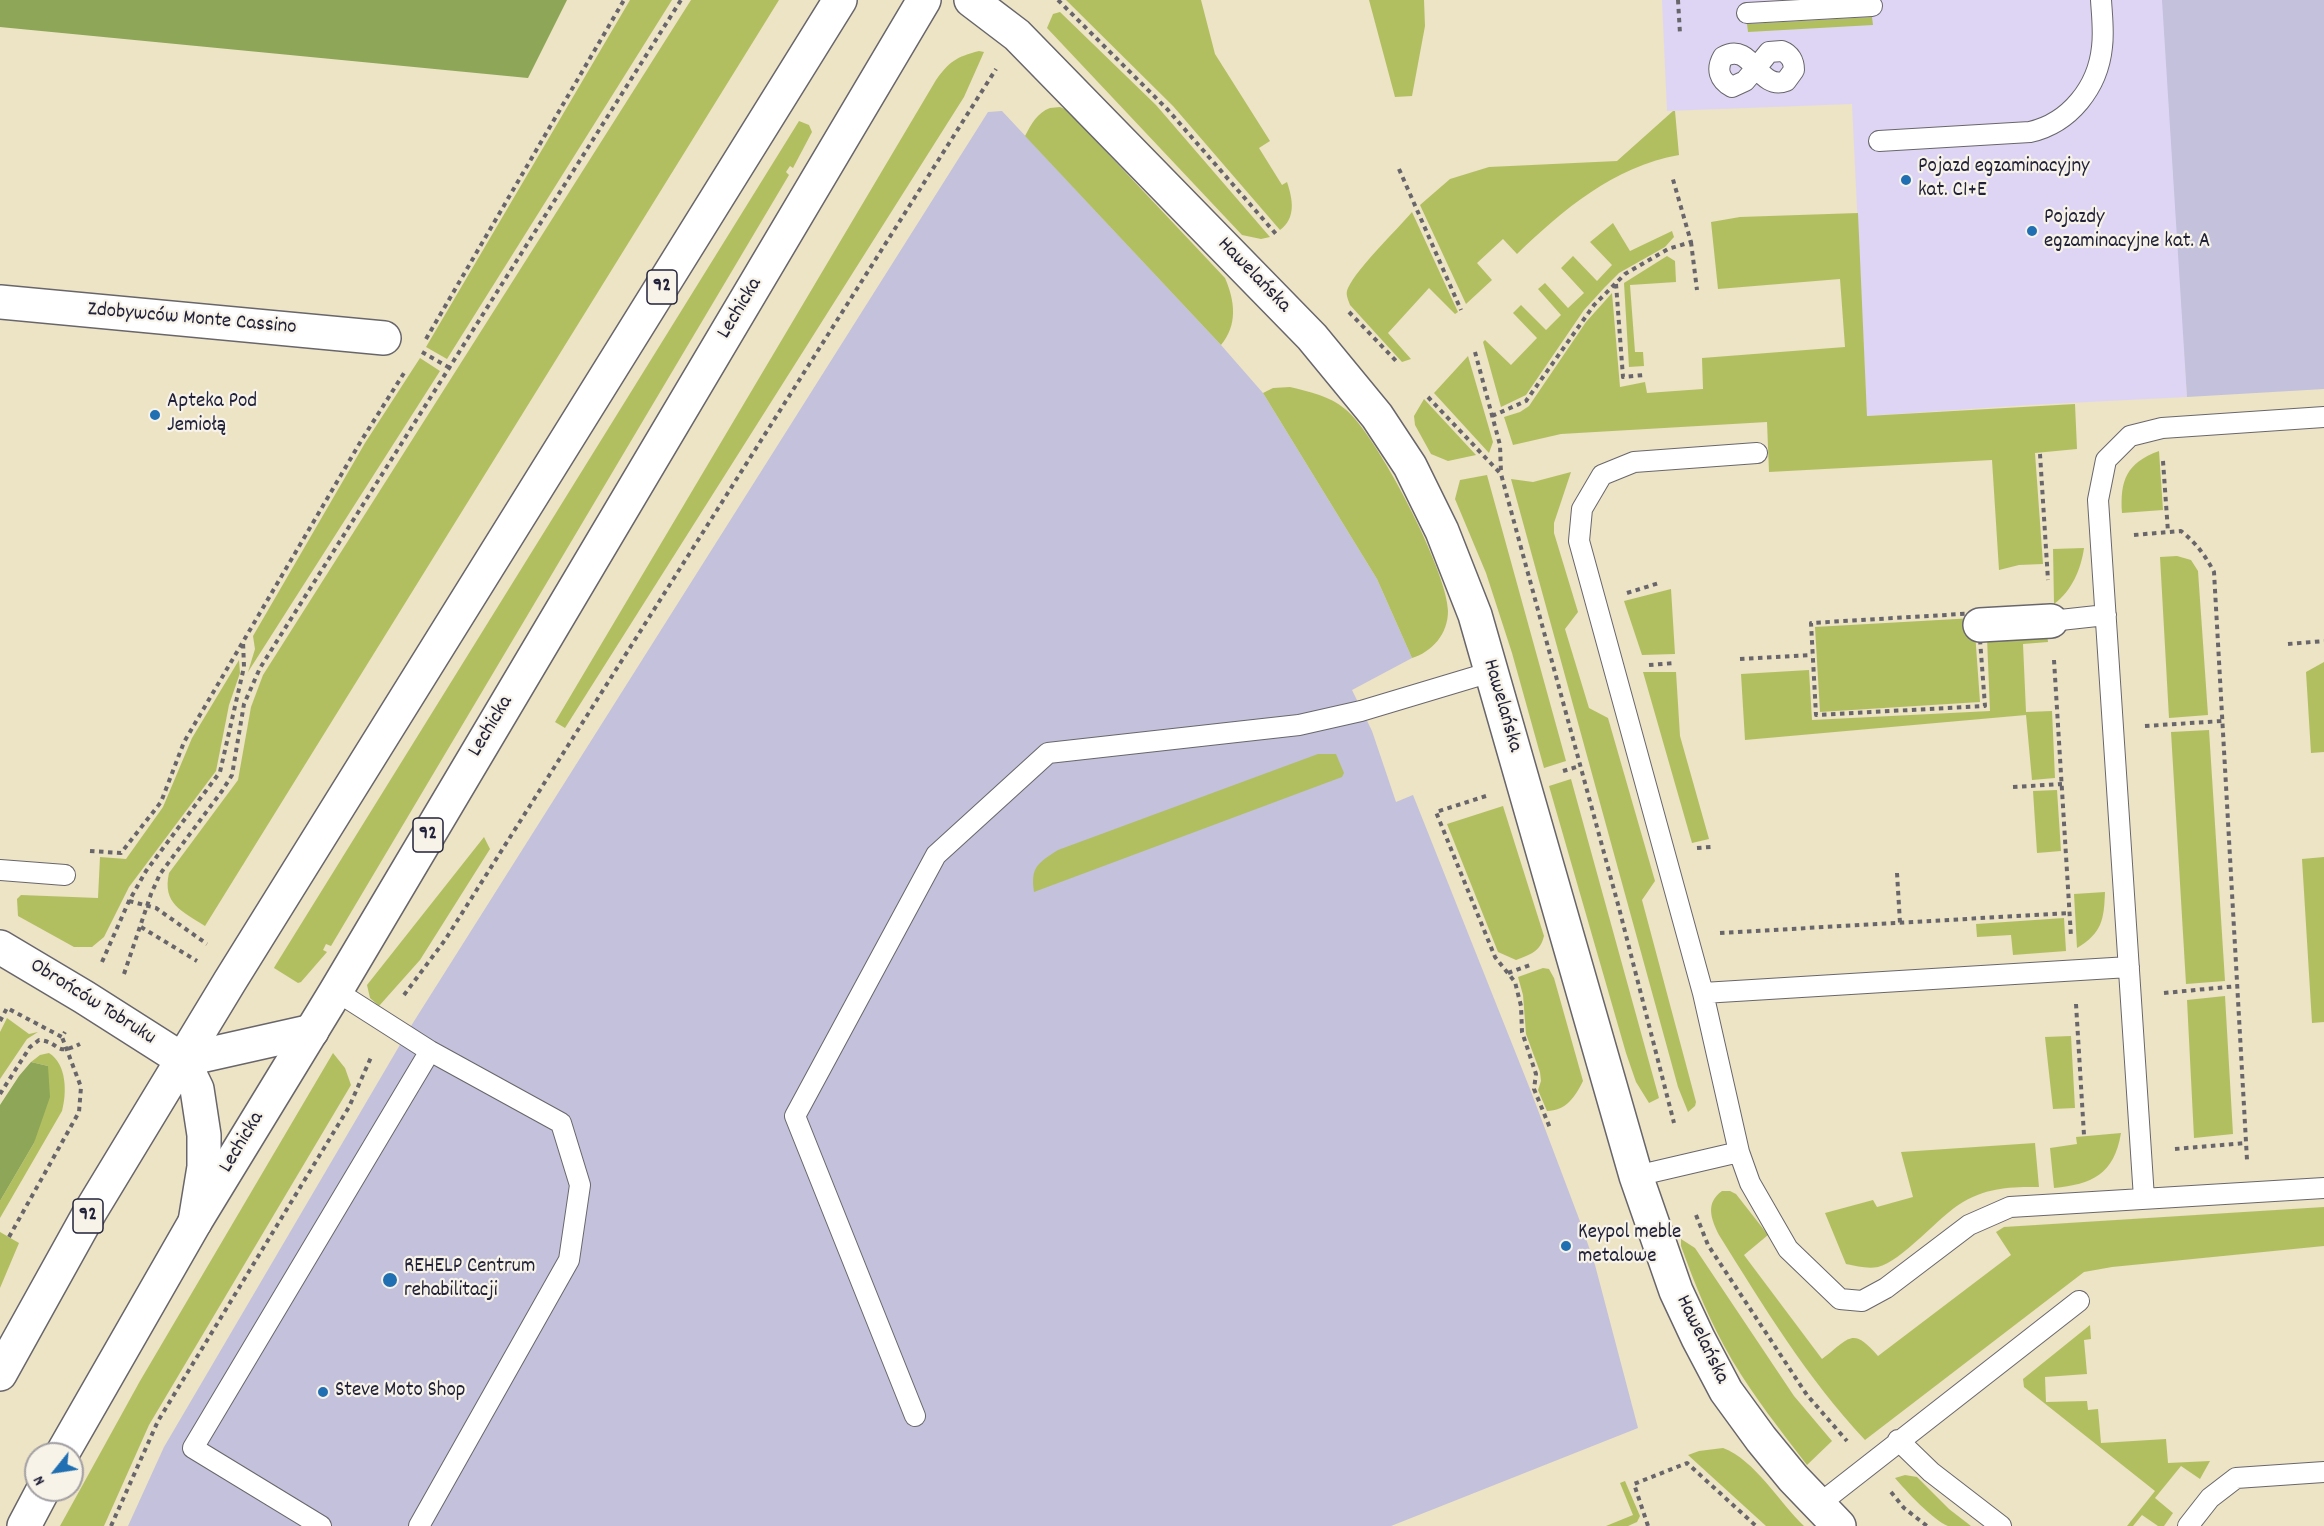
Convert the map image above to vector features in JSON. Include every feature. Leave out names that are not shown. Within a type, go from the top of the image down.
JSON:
[{"type":"main road","name":"92","points":[[0,1374],[90,1212],[230,981],[840,0]]},
{"type":"main road","name":"Lechicka","points":[[70,1442],[195,1222],[336,991],[924,0]]},
{"type":"main road","name":"Hawelańska","points":[[970,0],[1017,35],[1312,337],[1377,416],[1410,466],[1442,531],[1475,615],[1636,1176],[1677,1291],[1698,1338],[1726,1391],[1761,1439],[1828,1516]]},
{"type":"main road","name":"Zdobywców Monte Cassino","points":[[0,302],[384,338]]},
{"type":"main road","points":[[1980,625],[2052,634]]},
{"type":"main road","name":"Obrońców Tobruku","points":[[0,947],[183,1060]]},
{"type":"main road","points":[[195,1222],[204,1167],[204,1135],[197,1089],[183,1060],[312,1031]]},
{"type":"main road","points":[[24,1526],[37,1502]]},
{"type":"lane","points":[[1879,141],[2030,132],[2062,119],[2081,100],[2100,60],[2103,30],[2101,0]]},
{"type":"lane","points":[[1747,13],[1872,6]]},
{"type":"lane","points":[[2145,1198],[2098,500],[2106,460],[2130,436],[2162,428],[2324,417]]},
{"type":"lane","points":[[1757,453],[1634,462],[1602,475],[1582,509],[1579,541],[1703,993],[1739,1152],[1750,1183],[1788,1249],[1840,1299],[1862,1301],[1886,1288],[1969,1225],[2010,1207],[2324,1188]]},
{"type":"lane","points":[[2052,634],[2106,615]]},
{"type":"lane","points":[[915,1416],[795,1116],[936,855],[1048,753],[1299,725],[1361,711],[1491,672]]},
{"type":"lane","points":[[0,870],[65,875]]},
{"type":"lane","points":[[1703,993],[2129,967]]},
{"type":"lane","points":[[336,991],[430,1051],[561,1123],[580,1185],[569,1260],[418,1526]]},
{"type":"lane","points":[[321,1526],[193,1448],[430,1051]]},
{"type":"lane","points":[[1636,1176],[1739,1152]]},
{"type":"lane","points":[[1828,1516],[1868,1465],[2079,1301]]},
{"type":"lane","points":[[1898,1440],[1931,1472],[2001,1526]]},
{"type":"lane","points":[[2188,1526],[2210,1498],[2236,1478],[2324,1472]]},
{"type":"path","points":[[425,340],[624,0]]},
{"type":"path","points":[[141,927],[160,874],[232,775],[244,704],[260,668],[681,0]]},
{"type":"path","points":[[1058,0],[1168,110],[1276,234]]},
{"type":"path","points":[[1678,0],[1680,34]]},
{"type":"path","points":[[111,1526],[158,1421],[349,1107],[382,1033],[382,1020],[418,978],[446,940],[1000,62]]},
{"type":"path","points":[[1399,169],[1461,310]]},
{"type":"path","points":[[1671,176],[1691,242],[1697,290]]},
{"type":"path","points":[[1492,416],[1526,401],[1587,313],[1625,274],[1668,249],[1691,242]]},
{"type":"path","points":[[1616,283],[1623,377],[1644,375]]},
{"type":"path","points":[[1349,312],[1396,362]]},
{"type":"path","points":[[1474,352],[1500,445],[1501,474],[1619,908],[1674,1123]]},
{"type":"path","points":[[65,875],[68,849],[121,853],[161,802],[184,742],[360,441],[406,370]]},
{"type":"path","points":[[1428,397],[1501,474]]},
{"type":"path","points":[[2162,428],[2168,532]]},
{"type":"path","points":[[2040,454],[2048,582]]},
{"type":"path","points":[[2101,538],[2181,531],[2193,540],[2205,555],[2214,572],[2248,1168]]},
{"type":"path","points":[[1616,596],[1659,583]]},
{"type":"path","points":[[1978,613],[1985,706],[1816,715],[1812,655],[1811,623],[1978,613]]},
{"type":"path","points":[[2052,634],[2072,940]]},
{"type":"path","points":[[62,1037],[99,972],[129,901],[146,871],[220,772],[244,667],[243,641]]},
{"type":"path","points":[[2288,644],[2324,641]]},
{"type":"path","points":[[1740,659],[1812,655]]},
{"type":"path","points":[[1646,665],[1675,663]]},
{"type":"path","points":[[2114,730],[2222,721]]},
{"type":"path","points":[[2013,787],[2062,784]]},
{"type":"path","points":[[1496,794],[1436,812],[1495,957],[1508,972],[1518,993],[1522,1032],[1536,1074],[1534,1089],[1550,1128]]},
{"type":"path","points":[[1897,873],[1900,923]]},
{"type":"path","points":[[1711,933],[2070,913]]},
{"type":"path","points":[[1508,972],[1537,962]]},
{"type":"path","points":[[2131,995],[2238,986]]},
{"type":"path","points":[[2076,997],[2084,1135]]},
{"type":"path","points":[[0,1021],[7,1008],[62,1037],[81,1087],[79,1112],[9,1237]]},
{"type":"path","points":[[2141,1151],[2246,1143]]},
{"type":"path","points":[[1696,1215],[1708,1245],[1807,1395],[1904,1508],[1928,1526]]},
{"type":"path","points":[[1648,1526],[1634,1484],[1687,1463],[1756,1526]]},
{"type":"shaded area","points":[[1662,0],[2165,0],[2187,397],[1867,416],[1852,104],[1667,111]]},
{"type":"shaded area","points":[[2162,0],[2324,0],[2324,389],[2187,397]]},
{"type":"shaded area","points":[[1002,111],[1263,393],[1377,579],[1412,658],[1352,690],[1372,731],[1396,802],[1413,795],[1530,1089],[1595,1265],[1638,1428],[1391,1526],[128,1526],[164,1447],[411,1026],[988,112]]},
{"type":"green space","points":[[0,0],[567,0],[528,78],[0,27]]},
{"type":"green space","points":[[630,0],[672,0],[447,359],[426,347]]},
{"type":"green space","points":[[691,0],[779,0],[205,926],[182,911],[171,899],[168,892],[169,873],[238,780],[251,707],[263,675]]},
{"type":"green space","points":[[1066,0],[1201,0],[1215,54],[1270,141],[1259,148],[1282,185],[1287,182],[1292,208],[1289,220],[1280,230],[1173,106]]},
{"type":"green space","points":[[1369,0],[1424,0],[1425,26],[1412,96],[1395,97]]},
{"type":"green space","points":[[1060,12],[1156,105],[1270,237],[1261,239],[1242,235],[1047,28],[1053,14]]},
{"type":"green space","points":[[1872,17],[1873,25],[1748,32],[1747,24]]},
{"type":"green space","points":[[979,51],[984,52],[964,97],[565,728],[555,722],[936,80],[954,61]]},
{"type":"green space","points":[[1060,107],[1067,110],[1225,278],[1231,295],[1233,313],[1230,329],[1221,345],[1025,136],[1038,116],[1050,108]]},
{"type":"green space","points":[[1675,111],[1679,155],[1632,169],[1591,192],[1553,221],[1517,254],[1503,239],[1477,263],[1492,280],[1466,304],[1420,205],[1450,179],[1489,167],[1617,161]]},
{"type":"green space","points":[[799,121],[809,125],[812,132],[793,168],[790,166],[786,172],[789,175],[331,946],[326,944],[323,950],[327,952],[298,983],[274,968],[275,966]]},
{"type":"green space","points":[[1412,212],[1458,312],[1455,314],[1429,288],[1388,333],[1411,359],[1402,362],[1350,305],[1347,292],[1360,270]]},
{"type":"green space","points":[[1858,213],[1867,416],[2075,404],[2077,449],[2035,453],[2043,564],[2019,565],[1999,570],[1992,460],[1769,472],[1767,422],[1561,434],[1513,445],[1504,417],[1520,412],[1529,406],[1586,322],[1612,293],[1620,387],[1645,382],[1647,393],[1703,389],[1702,358],[1845,347],[1840,279],[1718,289],[1711,222],[1740,217]]},
{"type":"green space","points":[[1613,223],[1630,251],[1672,231],[1674,237],[1665,247],[1619,273],[1584,310],[1526,395],[1501,407],[1483,342],[1485,340],[1511,365],[1537,338],[1513,313],[1521,305],[1546,330],[1561,315],[1538,289],[1545,283],[1568,308],[1584,293],[1561,268],[1573,256],[1597,281],[1612,265],[1590,242]]},
{"type":"green space","points":[[1667,256],[1675,261],[1676,282],[1630,285],[1635,352],[1643,352],[1644,366],[1629,367],[1624,283]]},
{"type":"green space","points":[[1468,356],[1493,442],[1489,453],[1434,393]]},
{"type":"green space","points":[[420,358],[440,371],[248,672],[255,649],[253,636],[365,443]]},
{"type":"green space","points":[[1290,387],[1333,401],[1345,409],[1358,423],[1391,473],[1424,536],[1445,592],[1448,611],[1445,627],[1438,641],[1419,655],[1412,658],[1377,579],[1263,393],[1273,388]]},
{"type":"green space","points":[[1424,399],[1476,455],[1448,461],[1431,454],[1415,425],[1414,416]]},
{"type":"green space","points":[[2159,451],[2163,510],[2122,513],[2122,492],[2127,474],[2139,461]]},
{"type":"green space","points":[[1571,472],[1554,523],[1554,533],[1578,612],[1565,629],[1589,708],[1608,718],[1655,881],[1642,900],[1696,1102],[1688,1112],[1678,1087],[1511,479],[1533,482]]},
{"type":"green space","points":[[1487,475],[1566,761],[1544,768],[1512,653],[1486,573],[1455,499],[1460,480]]},
{"type":"green space","points":[[2084,548],[2075,579],[2066,593],[2054,604],[2053,549]]},
{"type":"green space","points":[[2177,556],[2191,560],[2198,571],[2208,715],[2169,718],[2160,557]]},
{"type":"green space","points":[[1671,589],[1675,654],[1642,655],[1624,601]]},
{"type":"green space","points":[[1974,618],[1980,702],[1820,712],[1815,627]]},
{"type":"green space","points":[[2047,634],[2048,642],[2023,644],[2026,712],[2052,711],[2055,778],[2032,780],[2026,715],[1745,740],[1741,674],[1809,670],[1812,720],[1990,711],[1987,638]]},
{"type":"green space","points":[[239,660],[240,673],[229,705],[216,771],[129,887],[104,937],[92,947],[74,947],[18,916],[17,899],[21,895],[98,898],[100,857],[126,859],[163,807],[192,738]]},
{"type":"green space","points":[[2324,662],[2324,752],[2311,753],[2306,672]]},
{"type":"green space","points":[[1643,672],[1676,672],[1680,736],[1709,839],[1692,843]]},
{"type":"green space","points":[[2209,730],[2225,981],[2186,984],[2171,732]]},
{"type":"green space","points":[[1318,754],[1336,754],[1344,773],[1342,777],[1034,892],[1033,877],[1037,866],[1058,850]]},
{"type":"green space","points":[[1571,779],[1659,1098],[1649,1103],[1636,1082],[1626,1053],[1549,786]]},
{"type":"green space","points":[[2057,790],[2061,851],[2037,853],[2033,791]]},
{"type":"green space","points":[[1503,806],[1544,936],[1537,949],[1516,960],[1498,952],[1447,824]]},
{"type":"green space","points":[[484,837],[490,849],[420,960],[379,1006],[370,998],[367,985]]},
{"type":"green space","points":[[2324,857],[2324,1022],[2312,1023],[2302,859]]},
{"type":"green space","points":[[2105,892],[2104,910],[2097,931],[2077,948],[2074,894]]},
{"type":"green space","points":[[2064,918],[2066,951],[2013,955],[2011,935],[1977,937],[1976,924]]},
{"type":"green space","points":[[1543,968],[1549,969],[1554,978],[1583,1081],[1565,1106],[1547,1111],[1538,1090],[1541,1081],[1540,1072],[1526,1034],[1523,995],[1518,977]]},
{"type":"green space","points":[[2225,996],[2233,1134],[2194,1138],[2187,1000]]},
{"type":"green space","points":[[7,1018],[29,1034],[38,1032],[27,1039],[0,1079],[0,1032]]},
{"type":"green space","points":[[2071,1036],[2075,1108],[2053,1109],[2045,1037]]},
{"type":"green space","points":[[49,1053],[59,1064],[64,1079],[65,1096],[62,1111],[0,1218],[0,1201],[34,1143],[48,1066],[31,1062],[40,1055]]},
{"type":"green space","points":[[333,1053],[345,1068],[351,1085],[149,1425],[104,1526],[60,1526],[73,1502],[84,1502],[84,1482],[140,1381]]},
{"type":"green space","points":[[31,1062],[48,1066],[50,1097],[34,1143],[0,1201],[0,1105]]},
{"type":"green space","points":[[2121,1133],[2113,1159],[2099,1175],[2080,1184],[2054,1188],[2050,1148],[2077,1144],[2076,1137]]},
{"type":"green space","points":[[2035,1143],[2039,1187],[2000,1189],[1982,1193],[1953,1209],[1898,1257],[1887,1263],[1870,1268],[1846,1264],[1825,1213],[1873,1200],[1877,1207],[1913,1197],[1901,1152]]},
{"type":"green space","points":[[1722,1191],[1736,1194],[1768,1235],[1744,1255],[1822,1359],[1851,1338],[1862,1341],[1878,1356],[2011,1255],[1996,1232],[2004,1227],[2324,1207],[2324,1246],[2112,1267],[2084,1272],[1865,1440],[1805,1367],[1719,1235],[1712,1217],[1711,1206]]},
{"type":"green space","points":[[0,1232],[19,1243],[0,1288]]},
{"type":"green space","points":[[1681,1239],[1695,1248],[1794,1396],[1832,1441],[1807,1465],[1740,1374],[1724,1346],[1698,1290],[1681,1246]]},
{"type":"green space","points":[[2090,1325],[2091,1339],[2084,1340],[2087,1374],[2045,1377],[2046,1402],[2087,1401],[2088,1410],[2098,1409],[2101,1443],[2166,1439],[2168,1463],[2210,1461],[2200,1479],[2181,1466],[2155,1498],[2173,1513],[2164,1526],[2158,1526],[2142,1515],[2133,1526],[2127,1526],[2155,1491],[2024,1387],[2023,1379]]},
{"type":"green space","points":[[1723,1448],[1746,1462],[1804,1526],[1766,1526],[1688,1455]]},
{"type":"green space","points":[[1905,1475],[1917,1477],[1949,1509],[1971,1526],[1948,1526],[1935,1518],[1895,1478]]},
{"type":"green space","points":[[1625,1481],[1640,1516],[1637,1522],[1628,1526],[1606,1526],[1633,1515],[1620,1483]]},
{"type":"place","name":"Pojazd egzaminacyjny kat. C1+E","points":[[1906,180]]},
{"type":"place","name":"Pojazdy egzaminacyjne kat. A","points":[[2032,231]]},
{"type":"place","name":"Apteka Pod Jemiołą","points":[[155,415]]},
{"type":"place","name":"Keypol meble metalowe","points":[[1566,1246]]},
{"type":"place","name":"REHELP Centrum rehabilitacji","points":[[390,1280]]},
{"type":"place","name":"Steve Moto Shop","points":[[323,1392]]}]
